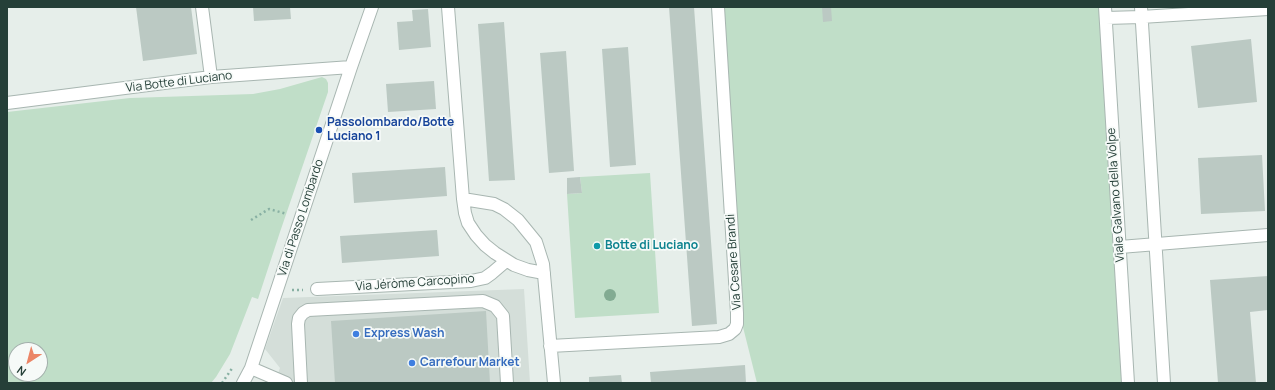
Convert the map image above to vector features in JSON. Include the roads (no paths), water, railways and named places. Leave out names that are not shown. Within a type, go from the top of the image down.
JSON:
[{"type":"street","points":[[202,7],[211,77]]},
{"type":"street","name":"Via di Passo Lombardo","points":[[243,383],[251,368],[372,7]]},
{"type":"street","points":[[448,7],[463,199],[468,223],[476,235],[490,250],[506,261],[528,270],[544,273]]},
{"type":"street","name":"Via Cesare Brandi","points":[[550,346],[719,337],[729,334],[735,329],[737,324],[737,313],[718,7]]},
{"type":"street","points":[[1105,12],[1268,9]]},
{"type":"street","name":"Viale Galvano della Volpe","points":[[1105,12],[1128,383]]},
{"type":"street","points":[[1141,12],[1164,383]]},
{"type":"street","name":"Via Botte di Luciano","points":[[7,103],[211,77],[351,67]]},
{"type":"street","points":[[463,199],[494,204],[504,209],[518,220],[536,242],[542,259],[544,273],[554,383]]},
{"type":"street","points":[[1120,247],[1268,235]]},
{"type":"street","name":"Via Jéròme Carcopino","points":[[317,289],[472,281],[485,278],[506,261]]},
{"type":"street","points":[[300,383],[298,324],[299,318],[303,312],[308,310],[483,301],[495,306],[503,316],[507,383]]},
{"type":"street","points":[[251,368],[286,383]]},
{"type":"place","name":"Passolombardo/Botte Luciano 1","points":[[319,130]]},
{"type":"place","name":"Botte di Luciano","points":[[597,246]]},
{"type":"place","name":"Express Wash","points":[[356,334]]},
{"type":"place","name":"Carrefour Market","points":[[412,363]]}]
